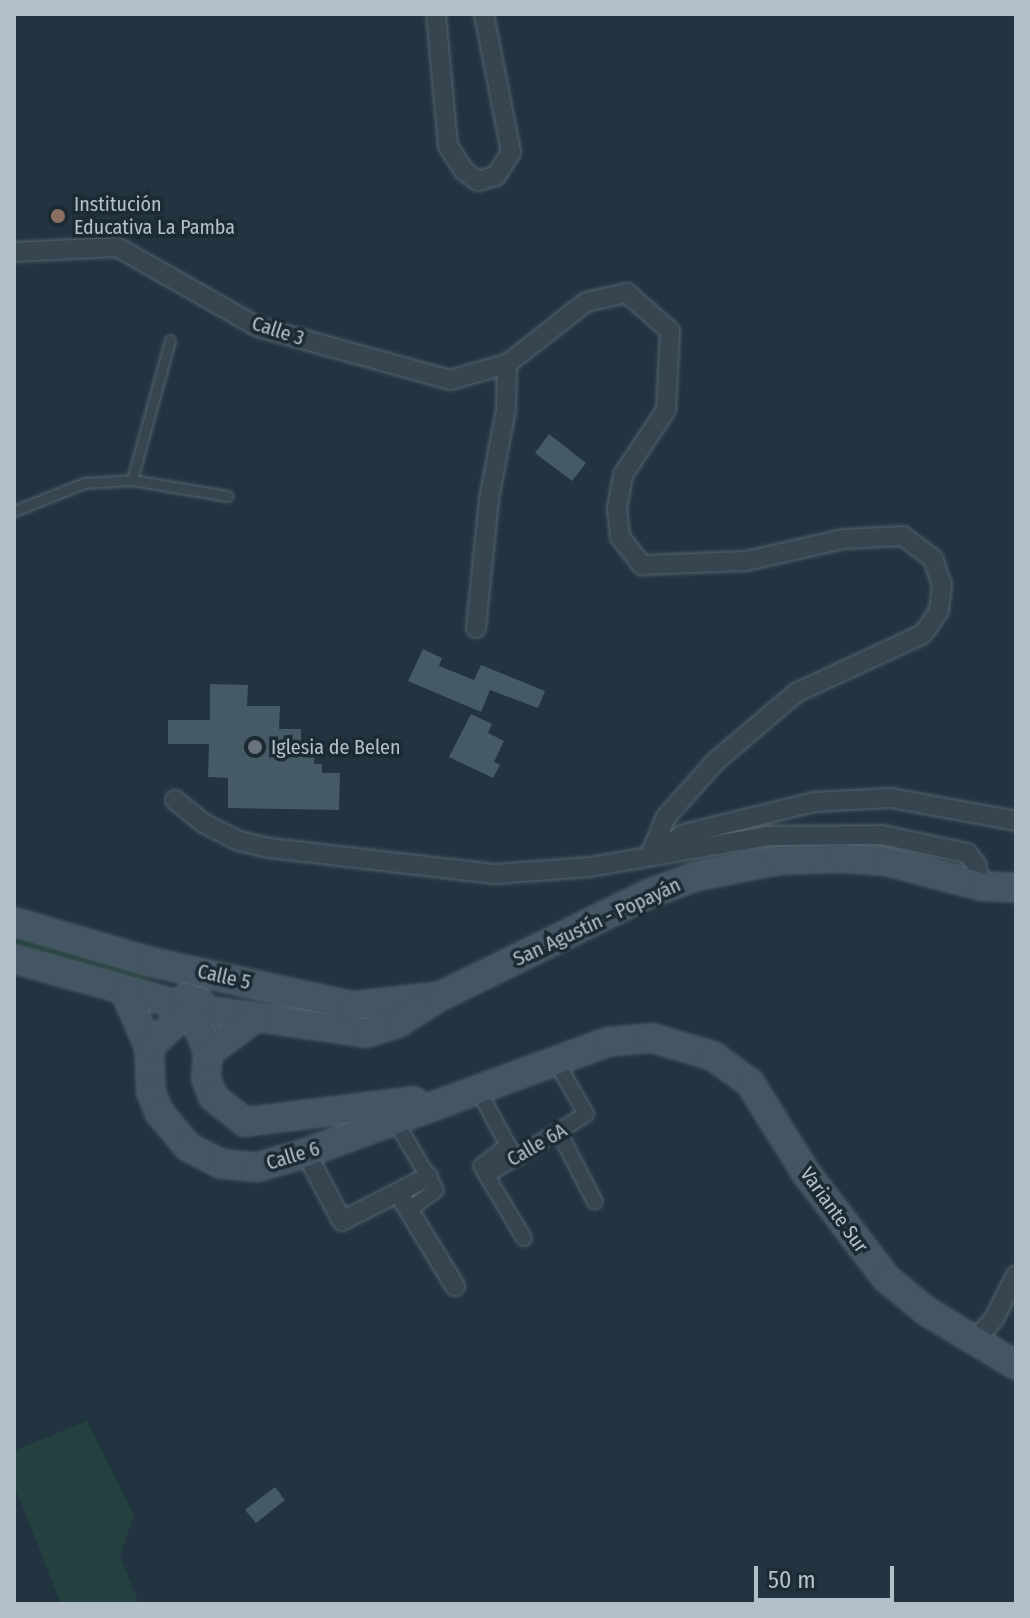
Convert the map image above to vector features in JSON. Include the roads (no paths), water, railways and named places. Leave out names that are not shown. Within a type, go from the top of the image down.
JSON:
[{"type":"main road","name":"San Agustín - Popayán","points":[[191,1008],[366,1033],[398,1023],[439,997],[646,895],[694,877],[779,860],[841,858],[885,861],[981,886],[1016,888]]},
{"type":"main road","name":"Calle 5","points":[[14,922],[176,966],[353,1006],[439,997]]},
{"type":"main road","name":"Calle 5","points":[[14,959],[191,1008]]},
{"type":"main road","name":"Calle 6","points":[[176,966],[208,1053],[206,1078],[213,1097],[245,1122],[467,1092]]},
{"type":"main road","points":[[149,1047],[226,978]]},
{"type":"main road","name":"Calle 6","points":[[125,992],[149,1047],[151,1092],[159,1112],[188,1147],[221,1164],[258,1167],[306,1153],[554,1058],[629,1038],[672,1041]]},
{"type":"main road","points":[[208,1053],[255,1018]]},
{"type":"main road","name":"Variante Sur","points":[[672,1041],[713,1056],[750,1083],[806,1173],[886,1278],[926,1311],[1016,1365]]},
{"type":"street","points":[[436,14],[448,146],[464,171],[478,181],[496,176],[511,152],[484,14]]},
{"type":"street","name":"Calle 3","points":[[14,252],[117,247],[258,327],[450,380],[507,364]]},
{"type":"street","points":[[476,628],[489,499],[506,410],[507,364],[586,302],[627,293],[670,331],[666,410],[623,475],[617,508],[620,537],[642,565],[746,561],[844,539],[903,536],[933,559],[942,585],[939,611],[923,634],[796,693],[715,762],[666,817],[650,855]]},
{"type":"street","points":[[650,855],[684,834],[814,802],[891,798],[1016,821]]},
{"type":"street","points":[[175,800],[215,829],[270,848],[495,874],[541,873],[767,836],[882,835],[967,853],[976,864],[981,886]]},
{"type":"street","name":"Calle 6A","points":[[524,1238],[484,1169],[512,1152],[560,1134],[586,1114],[554,1058]]},
{"type":"street","points":[[467,1092],[512,1152]]},
{"type":"street","points":[[306,1153],[342,1221],[404,1202],[432,1184],[394,1119]]},
{"type":"street","points":[[560,1134],[595,1202]]},
{"type":"street","points":[[404,1202],[455,1286]]},
{"type":"street","points":[[975,1340],[994,1319],[1016,1275]]},
{"type":"lane","points":[[132,480],[170,340]]},
{"type":"lane","points":[[14,511],[84,483],[132,480],[228,496]]},
{"type":"place","name":"Institución Educativa La Pamba","points":[[58,216]]},
{"type":"place","name":"Iglesia de Belen","points":[[255,747]]}]
